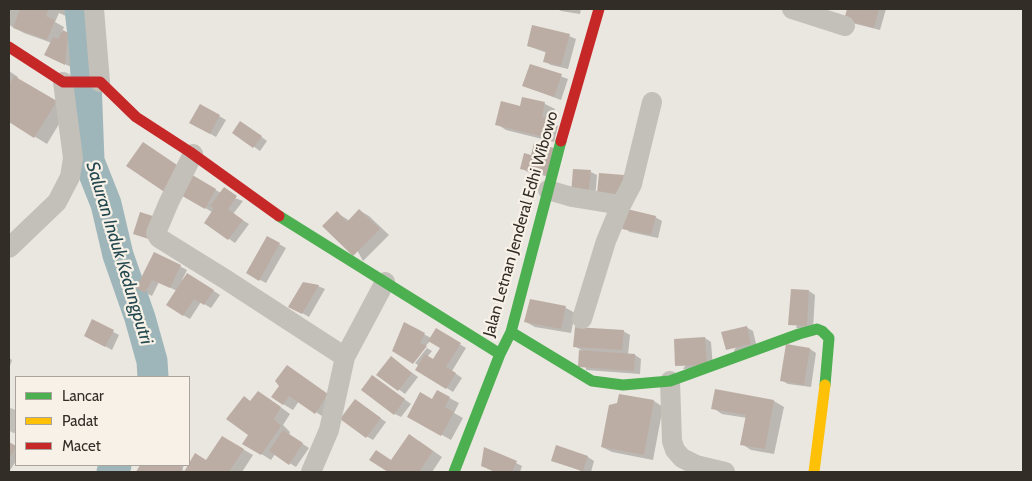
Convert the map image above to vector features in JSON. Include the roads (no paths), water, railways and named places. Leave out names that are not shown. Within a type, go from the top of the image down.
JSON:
[{"type":"street","points":[[9,246],[57,202],[70,177],[94,9]]},
{"type":"street","name":"Jalan Letnan Jenderal Edhi Wibowo","points":[[454,472],[500,354],[511,332],[548,190],[599,9]]},
{"type":"street","points":[[792,9],[845,26]]},
{"type":"street","points":[[9,47],[83,82],[192,154],[278,216],[500,354]]},
{"type":"street","points":[[582,319],[606,241],[620,205],[632,184],[652,102]]},
{"type":"street","points":[[192,154],[156,233],[159,238],[345,357]]},
{"type":"street","points":[[548,190],[620,205]]},
{"type":"street","points":[[311,472],[329,430],[345,357],[385,282]]},
{"type":"street","points":[[511,332],[592,381],[623,385],[670,381],[799,334],[817,329],[822,331],[828,338],[828,350],[814,472]]},
{"type":"street","points":[[670,381],[672,441],[675,450],[682,458],[696,465],[725,472]]},
{"type":"waterway","name":"Saluran Induk Kedungputri","points":[[80,9],[85,53],[89,161],[106,204],[118,255],[140,318],[152,361],[153,376]]},
{"type":"waterway","name":"Saluran Induk Kedungputri","points":[[112,472],[115,466]]}]
